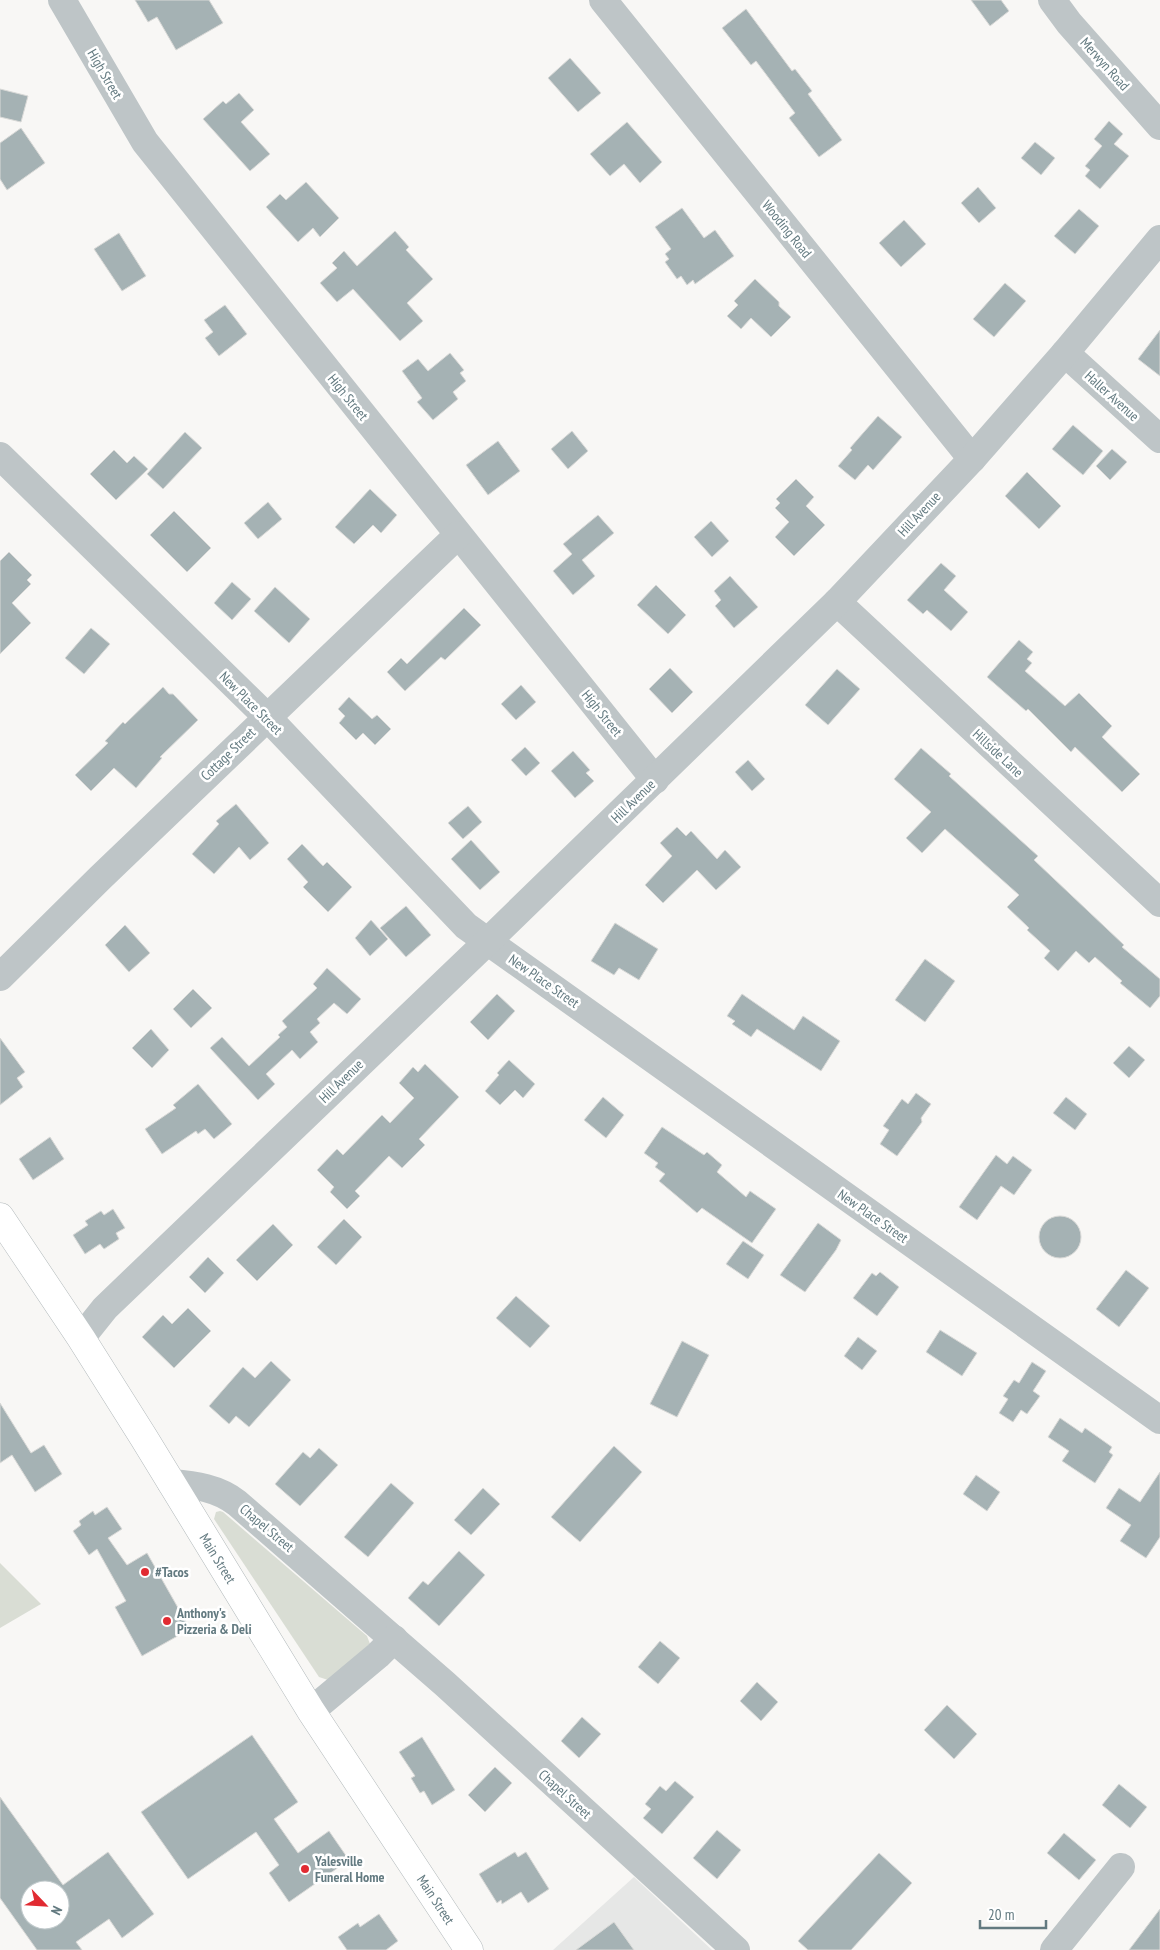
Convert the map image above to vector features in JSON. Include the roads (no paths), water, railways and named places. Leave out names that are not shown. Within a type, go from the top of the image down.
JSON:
[{"type":"main road","name":"Main Street","points":[[0,1217],[80,1338],[311,1711],[469,1950]]},
{"type":"street","name":"High Street","points":[[62,0],[145,142],[655,780]]},
{"type":"street","name":"Wooding Road","points":[[603,0],[972,458]]},
{"type":"street","name":"Merwyn Road","points":[[1052,0],[1069,23],[1160,126]]},
{"type":"street","name":"Hill Avenue","points":[[80,1338],[105,1308],[655,780],[837,602],[972,458],[1065,353],[1160,239]]},
{"type":"street","name":"Haller Avenue","points":[[1065,353],[1160,440]]},
{"type":"street","name":"New Place Street","points":[[0,456],[266,717],[466,926],[1160,1420]]},
{"type":"street","name":"Cottage Street","points":[[0,977],[266,717],[458,535]]},
{"type":"street","name":"Hillside Lane","points":[[837,602],[1160,903]]},
{"type":"street","name":"Chapel Street","points":[[171,1483],[204,1486],[230,1498],[394,1639],[736,1950]]},
{"type":"street","points":[[311,1711],[378,1655],[394,1639]]},
{"type":"street","points":[[1054,1950],[1121,1867]]},
{"type":"place","name":"#Tacos","points":[[145,1572]]},
{"type":"place","name":"Anthony's Pizzeria & Deli","points":[[167,1621]]},
{"type":"place","name":"Yalesville Funeral Home","points":[[305,1869]]}]
